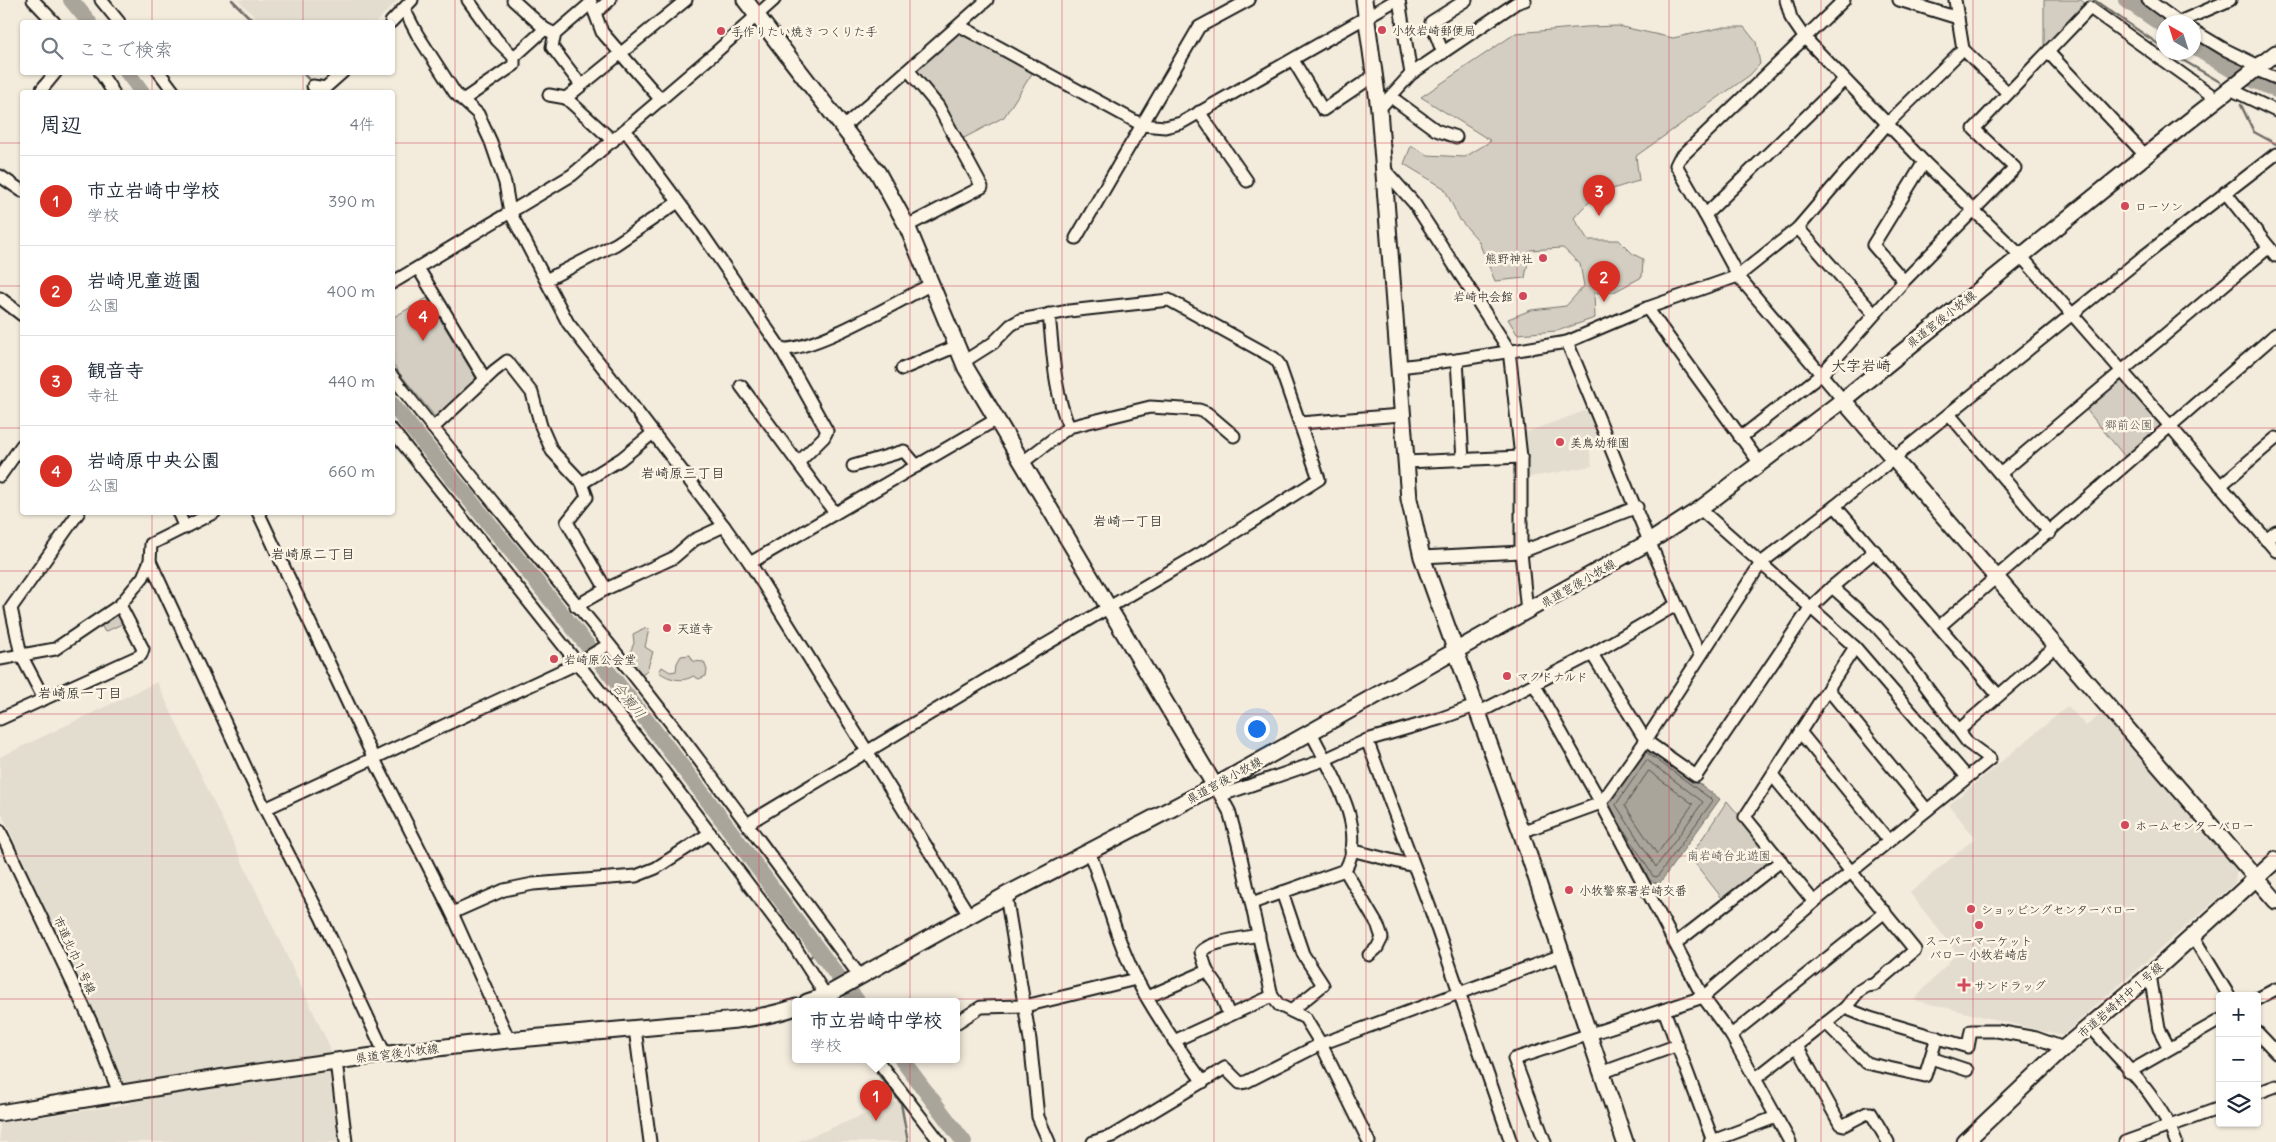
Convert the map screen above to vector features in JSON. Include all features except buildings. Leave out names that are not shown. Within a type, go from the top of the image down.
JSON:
[{"type":"street","points":[[33,0],[52,20]]},
{"type":"street","points":[[101,0],[117,20]]},
{"type":"street","points":[[393,20],[412,0]]},
{"type":"street","points":[[463,100],[514,65],[514,57],[497,40],[468,0]]},
{"type":"street","points":[[514,0],[550,31],[552,48],[581,85]]},
{"type":"street","points":[[514,57],[550,31],[592,5],[610,0]]},
{"type":"street","points":[[566,98],[686,0]]},
{"type":"street","points":[[745,0],[878,173],[906,226],[963,362],[1110,606],[1229,810],[1272,996],[1279,1005],[1304,1018],[1321,1044],[1369,1142]]},
{"type":"street","points":[[395,281],[572,176],[774,0]]},
{"type":"street","points":[[842,128],[988,0]]},
{"type":"street","points":[[1076,238],[1199,27],[1249,0]]},
{"type":"street","points":[[1364,0],[1380,109],[1401,415],[1409,499],[1422,557],[1521,832],[1625,1142]]},
{"type":"street","points":[[960,26],[1142,125],[1165,127],[1181,123],[1398,0],[1412,74]]},
{"type":"street","points":[[1443,53],[1431,22],[1466,0]]},
{"type":"street","points":[[1380,109],[1412,74],[1516,4],[1525,0]]},
{"type":"street","points":[[1786,0],[1790,18],[1804,37],[1924,162],[1974,208],[2021,256],[2171,427],[2276,551]]},
{"type":"street","points":[[1844,0],[1679,159],[1676,165],[1738,276],[1892,458],[2276,902]]},
{"type":"street","points":[[1899,0],[1958,18]]},
{"type":"street","points":[[1955,0],[1963,49],[2008,93]]},
{"type":"street","points":[[2148,0],[2168,15]]},
{"type":"street","points":[[2195,15],[2230,0]]},
{"type":"street","points":[[592,5],[602,32],[661,100]]},
{"type":"street","points":[[1740,438],[1822,374],[1904,281],[2015,168],[1974,129],[2090,8],[2217,99]]},
{"type":"street","points":[[404,9],[444,76],[456,93],[478,114],[491,142],[505,183],[510,212],[568,323],[724,526],[750,563],[969,915]]},
{"type":"street","points":[[2201,36],[2276,78]]},
{"type":"street","points":[[1399,367],[1457,360],[1567,342],[1647,308],[1738,276],[1798,228],[1888,123],[1963,49]]},
{"type":"street","points":[[2048,52],[2146,156]]},
{"type":"street","name":"県道宮後小牧線","points":[[828,997],[859,975],[1089,851],[1218,791],[1311,732],[1649,542],[1700,509],[1843,400],[2233,86],[2276,54]]},
{"type":"street","points":[[1293,60],[1323,110],[1375,75]]},
{"type":"street","points":[[906,226],[982,187],[938,106],[909,71]]},
{"type":"street","points":[[42,90],[54,75]]},
{"type":"street","points":[[102,75],[112,90]]},
{"type":"street","points":[[161,75],[172,90]]},
{"type":"street","points":[[313,86],[325,88],[340,75]]},
{"type":"street","points":[[1705,215],[1844,80]]},
{"type":"street","points":[[2233,86],[2276,111]]},
{"type":"street","points":[[549,96],[566,98],[613,141]]},
{"type":"street","points":[[1391,97],[1436,130],[1456,137]]},
{"type":"street","points":[[1200,112],[1247,180]]},
{"type":"street","points":[[625,130],[678,202],[780,349],[827,431],[824,437],[799,462]]},
{"type":"street","points":[[1521,832],[1601,803],[1646,741],[1760,563],[1836,506],[1892,458],[2225,192],[2276,154]]},
{"type":"street","points":[[1904,281],[1873,246],[1924,162]]},
{"type":"street","points":[[1384,168],[1414,203],[1509,350],[1520,457],[1521,552],[1526,612]]},
{"type":"street","points":[[0,176],[20,190]]},
{"type":"street","points":[[2000,474],[2121,371],[2272,251],[2225,192]]},
{"type":"street","points":[[546,280],[616,244],[678,202]]},
{"type":"street","points":[[1798,228],[1874,314]]},
{"type":"street","points":[[418,268],[485,379]]},
{"type":"street","points":[[780,349],[792,350],[840,332],[930,285]]},
{"type":"street","points":[[0,298],[20,313]]},
{"type":"street","points":[[747,824],[1215,545],[1319,479],[1279,364],[1274,358],[1176,302],[1161,300],[1049,314],[1020,320],[1011,325],[993,343],[963,362]]},
{"type":"street","points":[[1647,308],[1740,438],[1760,462]]},
{"type":"street","points":[[1049,314],[1062,413],[1069,427]]},
{"type":"street","points":[[1940,626],[2050,533],[2276,334]]},
{"type":"street","points":[[1567,342],[1637,507],[1649,542],[1700,655]]},
{"type":"street","points":[[902,370],[957,346]]},
{"type":"street","points":[[1457,360],[1463,460]]},
{"type":"street","points":[[433,428],[507,361],[532,393],[541,426],[552,451],[582,483],[586,497],[567,522],[606,589]]},
{"type":"street","points":[[395,380],[576,606],[609,644],[747,824],[859,975]]},
{"type":"street","points":[[741,386],[836,513]]},
{"type":"street","points":[[1023,462],[1069,427],[1150,407],[1193,409],[1207,413],[1234,436]]},
{"type":"street","points":[[1949,414],[2050,533]]},
{"type":"street","points":[[1300,422],[1401,415]]},
{"type":"street","points":[[750,563],[997,419]]},
{"type":"street","points":[[582,483],[621,460],[653,433]]},
{"type":"street","points":[[395,434],[578,663],[710,833],[789,938],[828,997]]},
{"type":"street","points":[[2220,486],[2276,438]]},
{"type":"street","points":[[0,476],[20,448]]},
{"type":"street","points":[[853,466],[904,451],[917,466]]},
{"type":"street","points":[[1406,462],[1520,457]]},
{"type":"street","points":[[1836,506],[1998,695]]},
{"type":"street","points":[[1422,557],[1521,552],[1637,507]]},
{"type":"street","points":[[1700,509],[1855,647],[1967,777]]},
{"type":"street","points":[[44,699],[21,655],[11,608],[77,515]]},
{"type":"street","points":[[179,515],[185,528]]},
{"type":"street","points":[[0,659],[55,648],[120,605],[143,577],[150,561],[151,544],[209,515]]},
{"type":"street","points":[[259,515],[374,759],[452,912],[509,1040]]},
{"type":"street","points":[[576,606],[606,589],[673,558],[694,540],[724,526]]},
{"type":"street","points":[[2266,540],[2276,532]]},
{"type":"street","points":[[1592,654],[1646,741],[1696,776],[1810,608],[1875,551]]},
{"type":"street","points":[[150,561],[265,808],[321,917],[385,1054]]},
{"type":"street","points":[[1545,1142],[1514,1059],[1703,997],[1814,902],[1990,759],[1968,743],[1905,658],[1876,626],[1832,587]]},
{"type":"street","points":[[0,719],[141,655],[143,649],[120,605]]},
{"type":"street","points":[[1218,791],[1324,760],[1367,740],[1476,709],[1534,684],[1592,654],[1676,605]]},
{"type":"street","points":[[1959,730],[2056,646]]},
{"type":"street","points":[[1814,902],[1746,817],[1855,647]]},
{"type":"street","points":[[265,808],[578,663],[603,648]]},
{"type":"street","points":[[1534,684],[1601,803],[1703,997],[1731,1035],[1790,1142]]},
{"type":"street","points":[[1828,689],[1927,810]]},
{"type":"street","points":[[1252,904],[1345,870],[1349,864],[1353,830],[1351,818],[1343,797],[1311,732]]},
{"type":"street","points":[[1800,732],[1889,841]]},
{"type":"street","points":[[1367,740],[1461,992],[1512,1142]]},
{"type":"street","points":[[1755,1079],[1845,1008],[1859,991],[1867,986],[1874,985],[1915,950],[1773,776]]},
{"type":"street","name":"市道北巾１号線","points":[[0,831],[92,1024],[119,1093]]},
{"type":"street","points":[[452,912],[504,890],[533,884],[636,876],[656,868],[710,833]]},
{"type":"street","points":[[1351,850],[1414,866]]},
{"type":"street","points":[[1089,851],[1122,946],[1136,979],[1174,1041],[1203,1082]]},
{"type":"street","name":"市道岩崎村中１号線","points":[[1965,1142],[2064,1048],[2150,975],[2276,860]]},
{"type":"street","points":[[1676,943],[1782,861]]},
{"type":"street","points":[[1345,870],[1378,926],[1382,938],[1378,948],[1369,955]]},
{"type":"street","points":[[1282,892],[1303,954],[1323,984],[1291,1011]]},
{"type":"street","points":[[1006,895],[1025,1006],[1038,1117],[1049,1142]]},
{"type":"street","points":[[1731,1035],[1885,912]]},
{"type":"street","points":[[1229,1015],[1217,985],[1207,971],[1201,952],[1203,949],[1259,935]]},
{"type":"street","points":[[2192,935],[2226,992]]},
{"type":"street","points":[[1093,1142],[1112,1136],[1225,1068],[1240,1083],[1246,1082],[1321,1044],[1562,954]]},
{"type":"street","points":[[1147,997],[1207,971]]},
{"type":"street","points":[[2150,975],[2159,1028],[2169,1048]]},
{"type":"street","points":[[960,1021],[981,1007],[1025,1006],[1136,979]]},
{"type":"street","points":[[2261,997],[2276,989]]},
{"type":"street","points":[[1174,1041],[1272,996]]},
{"type":"street","name":"県道宮後小牧線","points":[[0,1113],[336,1060],[509,1040],[741,1020],[781,1012],[792,1008]]},
{"type":"street","points":[[1845,1008],[1870,1018],[1968,1047],[1971,1031],[1997,1031],[2036,1038],[2064,1048]]},
{"type":"street","points":[[1664,1010],[1711,1141],[1776,1117]]},
{"type":"street","points":[[2130,1072],[2216,1022]]},
{"type":"street","points":[[1826,1023],[1866,1063],[1925,1076],[1937,1037]]},
{"type":"street","points":[[2090,1026],[2158,1106],[2170,1126],[2176,1142]]},
{"type":"street","points":[[634,1028],[650,1142]]},
{"type":"street","points":[[2261,1036],[2276,1052]]},
{"type":"street","points":[[1601,1073],[1678,1045]]},
{"type":"street","points":[[1797,1046],[1840,1124],[1844,1125],[1871,1113],[1888,1142]]},
{"type":"street","points":[[1931,1058],[1967,1070]]},
{"type":"street","points":[[336,1060],[346,1142]]},
{"type":"street","points":[[879,1063],[940,1142]]},
{"type":"street","points":[[2261,1092],[2276,1086]]},
{"type":"street","points":[[2125,1142],[2216,1109]]},
{"type":"shaded area","points":[[238,0],[398,0],[378,20],[258,20]]},
{"type":"shaded area","name":"美鳥幼稚園","points":[[1590,409],[1602,439],[1589,445],[1592,466],[1525,478],[1524,433]]},
{"type":"shaded area","points":[[157,682],[330,1047],[340,1142],[0,1142],[0,1123],[129,1104],[112,1053],[0,810],[0,757]]},
{"type":"shaded area","points":[[2068,706],[2086,726],[2104,712],[2237,866],[2235,883],[2064,1034],[2055,1034],[1914,1000],[1957,953],[1910,893],[1975,838],[1949,805]]},
{"type":"shaded area","points":[[900,1100],[906,1142],[797,1142]]},
{"type":"green space","points":[[2044,0],[2081,0],[2087,5],[2044,53]]},
{"type":"green space","points":[[1618,26],[1673,38],[1724,27],[1744,27],[1756,42],[1760,64],[1750,75],[1636,156],[1639,181],[1619,187],[1595,198],[1574,218],[1588,240],[1619,240],[1633,254],[1643,259],[1642,277],[1614,292],[1594,293],[1595,318],[1557,331],[1517,334],[1508,319],[1531,310],[1566,306],[1584,286],[1580,264],[1563,248],[1530,250],[1525,278],[1495,281],[1478,240],[1460,220],[1444,188],[1404,164],[1411,146],[1428,155],[1465,157],[1491,141],[1421,97],[1516,33]]},
{"type":"green space","points":[[960,30],[1033,72],[1004,117],[962,139],[915,71]]},
{"type":"green space","points":[[427,298],[477,380],[436,418],[395,367],[395,316]]},
{"type":"green space","name":"郷前公園","points":[[2123,379],[2162,425],[2161,430],[2126,458],[2085,408],[2117,380]]},
{"type":"green space","points":[[119,608],[128,621],[105,632],[98,620]]},
{"type":"green space","points":[[645,628],[649,629],[645,647],[653,652],[647,670],[643,674],[636,668],[629,655],[634,643],[633,634]]},
{"type":"green space","points":[[690,655],[693,661],[704,662],[707,670],[706,676],[699,679],[693,676],[680,680],[667,677],[659,672],[662,667],[670,672],[676,671],[677,663],[681,656]]},
{"type":"green space","name":"南岩崎台北遊園","points":[[1727,801],[1777,861],[1725,902],[1690,857]]},
{"type":"water","points":[[1644,743],[1720,799],[1659,884],[1650,881],[1601,803]]},
{"type":"waterway","name":"合瀬川","points":[[71,0],[87,20]]},
{"type":"waterway","points":[[232,0],[252,20]]},
{"type":"waterway","points":[[2094,0],[2156,43]]},
{"type":"waterway","points":[[2126,0],[2156,21]]},
{"type":"waterway","points":[[2201,51],[2237,73],[2276,90]]},
{"type":"waterway","points":[[2183,60],[2220,82]]},
{"type":"waterway","name":"合瀬川","points":[[129,75],[140,90]]},
{"type":"waterway","points":[[305,75],[311,82],[307,90]]},
{"type":"waterway","points":[[2241,105],[2254,132],[2276,144]]},
{"type":"waterway","name":"合瀬川","points":[[395,408],[546,593],[659,737],[855,998]]},
{"type":"waterway","points":[[808,959],[817,951]]},
{"type":"waterway","points":[[869,1063],[901,1103],[908,1142]]},
{"type":"waterway","name":"合瀬川","points":[[904,1063],[964,1142]]},
{"type":"place","name":"小牧岩崎郵便局","points":[[1382,30]]},
{"type":"place","name":"手作りたい焼き つくりた手","points":[[721,31]]},
{"type":"place","name":"ローソン","points":[[2125,206]]},
{"type":"place","name":"観音寺","points":[[1599,216]]},
{"type":"place","name":"熊野神社","points":[[1543,258]]},
{"type":"place","name":"岩崎中会館","points":[[1523,296]]},
{"type":"place","name":"岩崎児童遊園","points":[[1604,302]]},
{"type":"place","name":"岩崎原中央公園","points":[[423,341]]},
{"type":"place","name":"美鳥幼稚園","points":[[1560,442]]},
{"type":"place","name":"天道寺","points":[[667,628]]},
{"type":"place","name":"岩崎原公会堂","points":[[554,659]]},
{"type":"place","name":"マクドナルド","points":[[1507,676]]},
{"type":"place","name":"ホームセンターバロー","points":[[2125,825]]},
{"type":"place","name":"小牧警察署岩崎交番","points":[[1569,890]]},
{"type":"place","name":"ショッピングセンターバロー","points":[[1971,909]]},
{"type":"place","name":"スーパーマーケット バロー 小牧岩崎店","points":[[1979,925]]},
{"type":"place","name":"サンドラッグ","points":[[1964,985]]},
{"type":"place","name":"市立岩崎中学校","points":[[876,1121]]},
{"type":"district","name":"大字岩崎","points":[[1861,365]]},
{"type":"district","name":"岩崎原三丁目","points":[[683,473]]},
{"type":"district","name":"岩崎一丁目","points":[[1128,521]]},
{"type":"district","name":"岩崎原二丁目","points":[[313,554]]},
{"type":"district","name":"岩崎原一丁目","points":[[80,693]]}]
